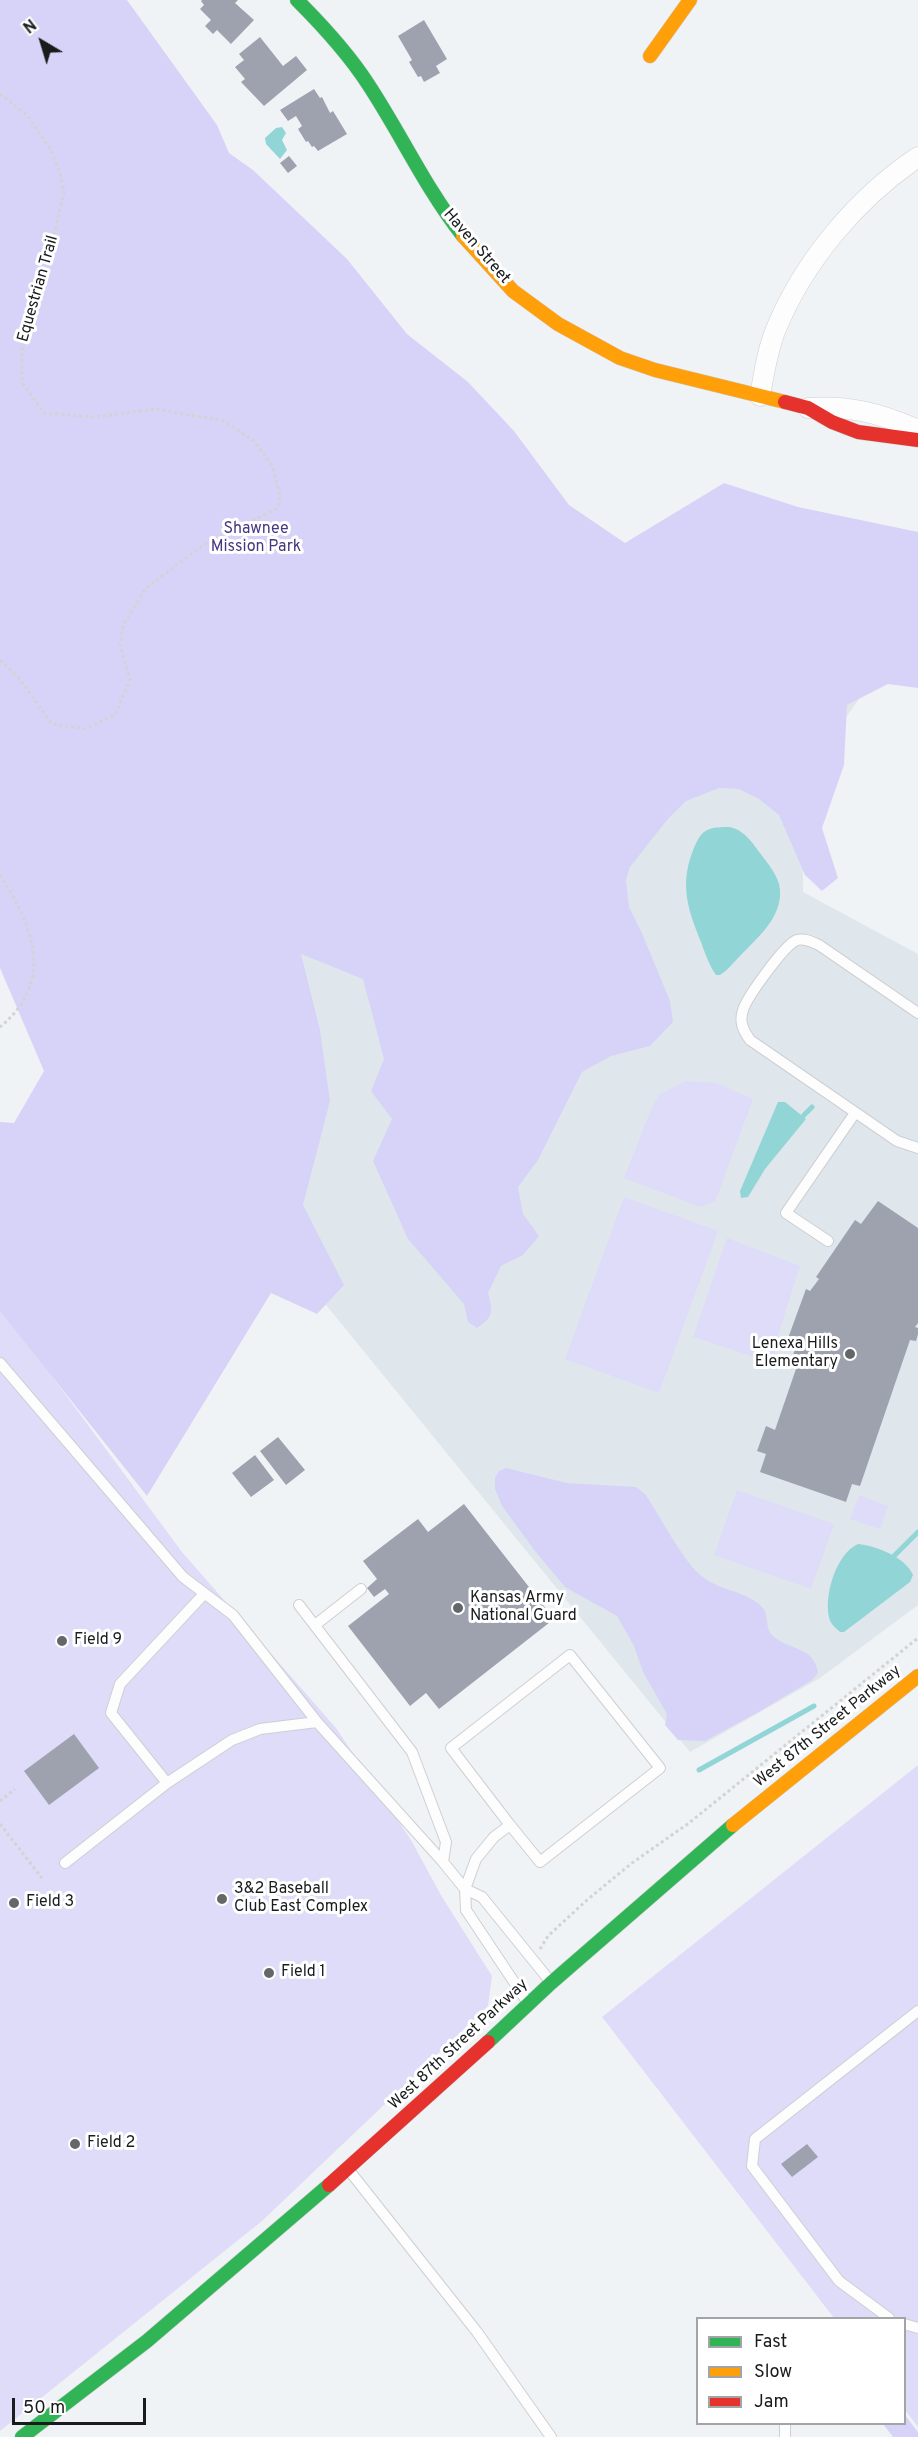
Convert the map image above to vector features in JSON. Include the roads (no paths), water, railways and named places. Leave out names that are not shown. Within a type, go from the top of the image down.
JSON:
[{"type":"main road","name":"Haven Street","points":[[297,0],[327,29],[368,83],[443,211],[488,267],[513,291],[558,324],[620,358],[655,370],[808,408],[832,422],[858,432],[918,440]]},
{"type":"main road","points":[[650,56],[690,0]]},
{"type":"main road","name":"West 87th Street Parkway","points":[[22,2437],[147,2341],[347,2169],[551,1983],[759,1803],[918,1676]]},
{"type":"street","points":[[760,396],[766,362],[776,330],[794,294],[816,259],[843,224],[874,191],[918,157]]},
{"type":"street","name":"Haven Street","points":[[808,408],[835,406],[874,412],[918,430]]},
{"type":"lane","points":[[918,1013],[819,945],[807,940],[797,940],[782,952],[743,1008],[741,1023],[750,1040],[897,1141],[918,1148]]},
{"type":"lane","points":[[828,1241],[786,1213],[855,1113]]},
{"type":"lane","points":[[0,1363],[183,1577],[233,1615],[317,1722],[465,1889],[482,1897],[551,1983]]},
{"type":"lane","points":[[315,1625],[361,1589]]},
{"type":"lane","points":[[167,1783],[111,1713],[120,1684],[204,1594]]},
{"type":"lane","points":[[299,1605],[412,1752],[446,1842],[443,1862]]},
{"type":"lane","points":[[570,1655],[660,1768],[540,1862],[510,1825],[451,1748],[570,1655]]},
{"type":"lane","points":[[65,1863],[167,1783],[232,1740],[260,1729],[317,1722]]},
{"type":"lane","points":[[510,1825],[484,1847],[476,1859],[465,1889],[466,1910],[528,2004]]},
{"type":"lane","points":[[886,2317],[839,2281],[752,2166],[755,2139],[918,2011]]},
{"type":"lane","points":[[347,2169],[477,2332],[551,2437]]},
{"type":"waterway","points":[[804,1115],[812,1107]]},
{"type":"waterway","points":[[894,1556],[918,1532]]},
{"type":"waterway","points":[[699,1770],[814,1706]]},
{"type":"place","name":"Lenexa Hills Elementary","points":[[850,1354]]},
{"type":"place","name":"Kansas Army National Guard","points":[[458,1608]]},
{"type":"place","name":"Field 9","points":[[62,1641]]},
{"type":"place","name":"3&2 Baseball Club East Complex","points":[[222,1899]]},
{"type":"place","name":"Field 3","points":[[14,1903]]},
{"type":"place","name":"Field 1","points":[[269,1973]]},
{"type":"place","name":"Field 2","points":[[75,2144]]},
{"type":"park label","name":"Shawnee Mission Park","points":[[256,539]]}]
